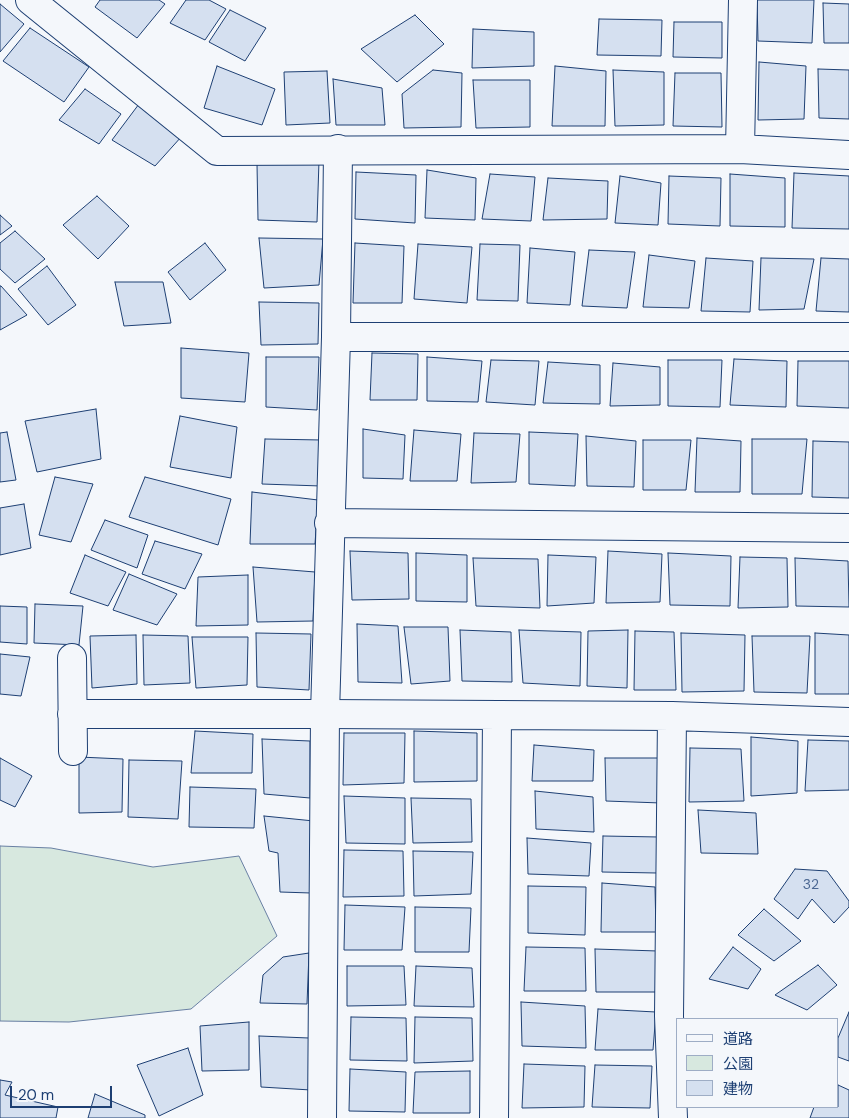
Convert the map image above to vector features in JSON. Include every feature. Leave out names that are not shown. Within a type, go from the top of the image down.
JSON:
[{"type":"street","points":[[30,0],[217,151],[740,149],[849,155]]},
{"type":"street","points":[[740,149],[743,0]]},
{"type":"street","points":[[322,1118],[325,714],[329,523],[336,337],[338,150]]},
{"type":"street","points":[[336,337],[849,337]]},
{"type":"street","points":[[329,523],[849,528]]},
{"type":"street","points":[[72,658],[73,751]]},
{"type":"street","points":[[72,714],[672,716],[849,722]]},
{"type":"street","points":[[494,1118],[497,715]]},
{"type":"street","points":[[672,716],[669,1016],[673,1118]]},
{"type":"green space","points":[[0,846],[51,848],[153,867],[239,856],[277,936],[191,1009],[69,1022],[0,1021]]},
{"type":"building","points":[[100,0],[159,0],[165,4],[137,38],[95,7]]},
{"type":"building","points":[[186,0],[209,0],[226,9],[205,40],[170,23]]},
{"type":"building","points":[[757,0],[814,0],[812,43],[758,41]]},
{"type":"building","points":[[823,3],[849,4],[849,43],[824,43]]},
{"type":"building","points":[[0,4],[24,24],[0,52]]},
{"type":"building","points":[[230,10],[266,28],[245,61],[209,42]]},
{"type":"building","points":[[415,15],[444,44],[397,82],[361,49]]},
{"type":"building","points":[[599,19],[662,20],[661,56],[597,55]]},
{"type":"building","points":[[674,22],[722,22],[722,58],[673,57]]},
{"type":"building","points":[[30,28],[89,67],[64,102],[3,61]]},
{"type":"building","points":[[473,29],[534,32],[534,66],[472,68]]},
{"type":"building","points":[[759,62],[806,66],[804,119],[758,120]]},
{"type":"building","points":[[217,66],[275,89],[262,125],[204,108]]},
{"type":"building","points":[[555,66],[606,71],[605,126],[552,126]]},
{"type":"building","points":[[818,69],[849,70],[849,119],[819,118]]},
{"type":"building","points":[[433,70],[462,73],[461,127],[404,128],[402,94]]},
{"type":"building","points":[[613,70],[664,72],[664,125],[615,126]]},
{"type":"building","points":[[327,71],[330,123],[286,125],[284,72]]},
{"type":"building","points":[[675,73],[721,73],[722,127],[673,126]]},
{"type":"building","points":[[333,79],[382,88],[385,125],[336,125]]},
{"type":"building","points":[[473,80],[530,80],[530,127],[476,128]]},
{"type":"building","points":[[85,89],[121,114],[99,144],[59,120]]},
{"type":"building","points":[[139,104],[182,136],[155,166],[112,140]]},
{"type":"building","points":[[319,161],[317,222],[258,220],[257,164]]},
{"type":"building","points":[[427,170],[476,178],[475,220],[425,218]]},
{"type":"building","points":[[356,172],[416,175],[415,223],[355,219]]},
{"type":"building","points":[[794,173],[849,176],[849,229],[792,228]]},
{"type":"building","points":[[490,174],[535,177],[531,221],[482,219]]},
{"type":"building","points":[[730,174],[785,178],[785,227],[730,226]]},
{"type":"building","points":[[620,176],[661,183],[658,225],[615,223]]},
{"type":"building","points":[[669,176],[721,178],[720,226],[668,224]]},
{"type":"building","points":[[548,178],[608,181],[607,219],[543,220]]},
{"type":"building","points":[[97,196],[129,226],[98,259],[63,225]]},
{"type":"building","points":[[0,215],[12,226],[0,235]]},
{"type":"building","points":[[15,231],[45,259],[15,283],[0,269],[0,243]]},
{"type":"building","points":[[259,238],[323,239],[319,285],[264,288]]},
{"type":"building","points":[[205,243],[226,270],[190,300],[168,272]]},
{"type":"building","points":[[355,243],[404,246],[402,303],[353,303]]},
{"type":"building","points":[[418,244],[472,247],[467,303],[414,299]]},
{"type":"building","points":[[480,244],[520,245],[518,301],[477,300]]},
{"type":"building","points":[[530,248],[575,252],[570,305],[527,303]]},
{"type":"building","points":[[589,250],[635,252],[627,308],[582,306]]},
{"type":"building","points":[[649,255],[695,261],[689,308],[643,307]]},
{"type":"building","points":[[706,258],[753,261],[750,312],[701,311]]},
{"type":"building","points":[[761,258],[814,259],[804,309],[759,310]]},
{"type":"building","points":[[821,258],[849,259],[849,312],[816,311]]},
{"type":"building","points":[[47,266],[76,305],[48,325],[18,289]]},
{"type":"building","points":[[115,282],[163,282],[171,323],[124,326]]},
{"type":"building","points":[[0,286],[27,315],[0,330]]},
{"type":"building","points":[[259,302],[319,303],[318,344],[261,345]]},
{"type":"building","points":[[181,348],[249,353],[245,402],[181,398]]},
{"type":"building","points":[[372,353],[418,354],[417,400],[370,400]]},
{"type":"building","points":[[266,357],[319,357],[317,410],[266,407]]},
{"type":"building","points":[[427,357],[482,361],[478,402],[427,401]]},
{"type":"building","points":[[734,359],[787,361],[786,407],[730,405]]},
{"type":"building","points":[[491,360],[539,361],[535,405],[486,402]]},
{"type":"building","points":[[668,360],[722,360],[720,407],[668,406]]},
{"type":"building","points":[[798,361],[849,361],[849,408],[797,406]]},
{"type":"building","points":[[548,362],[600,365],[600,404],[543,403]]},
{"type":"building","points":[[613,363],[660,367],[660,405],[610,406]]},
{"type":"building","points":[[96,409],[101,459],[37,472],[25,421]]},
{"type":"building","points":[[180,416],[237,427],[231,478],[170,467]]},
{"type":"building","points":[[363,429],[405,435],[403,479],[363,478]]},
{"type":"building","points":[[414,430],[461,434],[457,481],[410,481]]},
{"type":"building","points":[[7,432],[16,480],[0,482],[0,433]]},
{"type":"building","points":[[529,432],[578,434],[575,486],[529,484]]},
{"type":"building","points":[[474,433],[520,434],[516,482],[471,483]]},
{"type":"building","points":[[586,436],[636,441],[634,487],[587,486]]},
{"type":"building","points":[[697,438],[741,441],[740,492],[695,492]]},
{"type":"building","points":[[265,439],[322,440],[321,486],[262,484]]},
{"type":"building","points":[[752,439],[807,439],[802,494],[752,494]]},
{"type":"building","points":[[643,440],[691,440],[686,490],[643,490]]},
{"type":"building","points":[[813,441],[849,442],[849,498],[812,497]]},
{"type":"building","points":[[55,477],[93,484],[71,542],[39,535]]},
{"type":"building","points":[[145,477],[231,499],[218,545],[129,517]]},
{"type":"building","points":[[252,492],[318,500],[315,544],[250,544]]},
{"type":"building","points":[[24,504],[31,548],[0,555],[0,508]]},
{"type":"building","points":[[105,520],[148,535],[137,568],[91,550]]},
{"type":"building","points":[[155,541],[202,554],[185,589],[142,574]]},
{"type":"building","points":[[350,551],[408,553],[409,599],[352,600]]},
{"type":"building","points":[[608,551],[662,554],[660,602],[606,603]]},
{"type":"building","points":[[416,553],[467,555],[467,602],[416,601]]},
{"type":"building","points":[[668,553],[731,556],[730,606],[670,605]]},
{"type":"building","points":[[85,555],[126,572],[108,606],[70,593]]},
{"type":"building","points":[[548,555],[596,557],[594,603],[547,606]]},
{"type":"building","points":[[740,557],[787,558],[788,607],[738,608]]},
{"type":"building","points":[[473,558],[538,559],[540,608],[476,606]]},
{"type":"building","points":[[795,558],[848,561],[849,607],[796,606]]},
{"type":"building","points":[[253,567],[315,572],[313,621],[257,622]]},
{"type":"building","points":[[129,574],[177,594],[157,625],[113,610]]},
{"type":"building","points":[[248,575],[248,625],[196,626],[198,577]]},
{"type":"building","points":[[35,604],[83,606],[79,645],[34,643]]},
{"type":"building","points":[[0,606],[27,607],[27,644],[0,642]]},
{"type":"building","points":[[357,624],[398,626],[402,683],[358,682]]},
{"type":"building","points":[[404,627],[448,627],[450,681],[411,684]]},
{"type":"building","points":[[460,630],[511,632],[512,682],[462,681]]},
{"type":"building","points":[[519,630],[581,632],[580,686],[523,683]]},
{"type":"building","points":[[628,630],[627,688],[587,686],[588,631]]},
{"type":"building","points":[[635,631],[674,632],[676,690],[634,690]]},
{"type":"building","points":[[256,633],[311,634],[309,690],[257,687]]},
{"type":"building","points":[[681,633],[745,635],[744,691],[682,692]]},
{"type":"building","points":[[815,633],[849,635],[849,694],[815,694]]},
{"type":"building","points":[[136,635],[137,684],[92,688],[90,636]]},
{"type":"building","points":[[143,635],[188,636],[190,683],[144,685]]},
{"type":"building","points":[[752,636],[810,636],[807,693],[754,692]]},
{"type":"building","points":[[192,637],[248,637],[247,685],[196,688]]},
{"type":"building","points":[[0,654],[30,657],[21,696],[0,694]]},
{"type":"building","points":[[195,731],[253,734],[252,773],[191,773]]},
{"type":"building","points":[[414,731],[477,733],[477,781],[414,782]]},
{"type":"building","points":[[344,733],[405,733],[404,783],[343,785]]},
{"type":"building","points":[[751,737],[798,741],[797,793],[751,796]]},
{"type":"building","points":[[262,739],[310,741],[310,798],[264,794]]},
{"type":"building","points":[[808,740],[849,741],[849,790],[805,791]]},
{"type":"building","points":[[534,745],[594,750],[593,781],[532,781]]},
{"type":"building","points":[[690,748],[741,749],[744,801],[689,802]]},
{"type":"building","points":[[79,757],[123,759],[122,812],[79,813]]},
{"type":"building","points":[[0,758],[32,776],[15,807],[0,800]]},
{"type":"building","points":[[605,758],[660,758],[661,803],[606,801]]},
{"type":"building","points":[[129,760],[182,761],[178,819],[128,817]]},
{"type":"building","points":[[190,787],[256,789],[254,828],[189,827]]},
{"type":"building","points":[[535,791],[593,797],[594,832],[536,829]]},
{"type":"building","points":[[344,796],[405,798],[405,844],[346,843]]},
{"type":"building","points":[[411,798],[471,799],[472,842],[413,843]]},
{"type":"building","points":[[698,810],[756,813],[758,854],[701,853]]},
{"type":"building","points":[[264,816],[314,821],[311,893],[280,892],[278,853],[269,851]]},
{"type":"building","points":[[603,836],[659,837],[657,873],[602,872]]},
{"type":"building","points":[[527,838],[591,843],[589,876],[528,874]]},
{"type":"building","points":[[344,850],[403,851],[404,896],[343,897]]},
{"type":"building","points":[[413,851],[473,852],[471,894],[414,896]]},
{"type":"building","points":[[795,869],[827,871],[849,901],[849,907],[834,923],[812,899],[798,919],[774,899]]},
{"type":"building","points":[[602,883],[655,887],[656,932],[601,932]]},
{"type":"building","points":[[528,886],[586,887],[585,935],[528,933]]},
{"type":"building","points":[[345,905],[405,907],[402,950],[344,950]]},
{"type":"building","points":[[415,907],[471,908],[469,952],[415,952]]},
{"type":"building","points":[[764,909],[801,941],[774,961],[738,935]]},
{"type":"building","points":[[526,947],[585,948],[586,991],[524,991]]},
{"type":"building","points":[[733,947],[761,969],[748,989],[709,979]]},
{"type":"building","points":[[595,949],[658,951],[657,992],[596,992]]},
{"type":"building","points":[[309,953],[307,1004],[260,1003],[263,975],[283,957]]},
{"type":"building","points":[[818,965],[837,985],[807,1010],[775,995]]},
{"type":"building","points":[[347,966],[404,966],[406,1005],[347,1006]]},
{"type":"building","points":[[416,966],[472,968],[474,1007],[414,1006]]},
{"type":"building","points":[[521,1002],[585,1006],[586,1048],[522,1046]]},
{"type":"building","points":[[598,1009],[656,1012],[653,1050],[595,1050]]},
{"type":"building","points":[[849,1012],[849,1061],[839,1057],[839,1036]]},
{"type":"building","points":[[351,1017],[406,1018],[407,1061],[350,1060]]},
{"type":"building","points":[[415,1017],[472,1018],[473,1061],[414,1063]]},
{"type":"building","points":[[249,1022],[249,1070],[202,1071],[200,1026]]},
{"type":"building","points":[[259,1036],[309,1038],[311,1090],[261,1087]]},
{"type":"building","points":[[188,1048],[203,1095],[159,1116],[137,1065]]},
{"type":"building","points":[[524,1064],[585,1066],[584,1107],[522,1108]]},
{"type":"building","points":[[595,1065],[652,1066],[650,1108],[592,1107]]},
{"type":"building","points":[[350,1069],[406,1072],[405,1112],[349,1111]]},
{"type":"building","points":[[470,1071],[470,1113],[413,1113],[415,1072]]},
{"type":"building","points":[[0,1080],[12,1082],[5,1095],[58,1107],[56,1118],[0,1118]]},
{"type":"building","points":[[839,1085],[849,1090],[849,1118],[810,1118],[814,1108],[839,1108]]},
{"type":"building","points":[[95,1094],[145,1115],[145,1118],[88,1118]]}]
